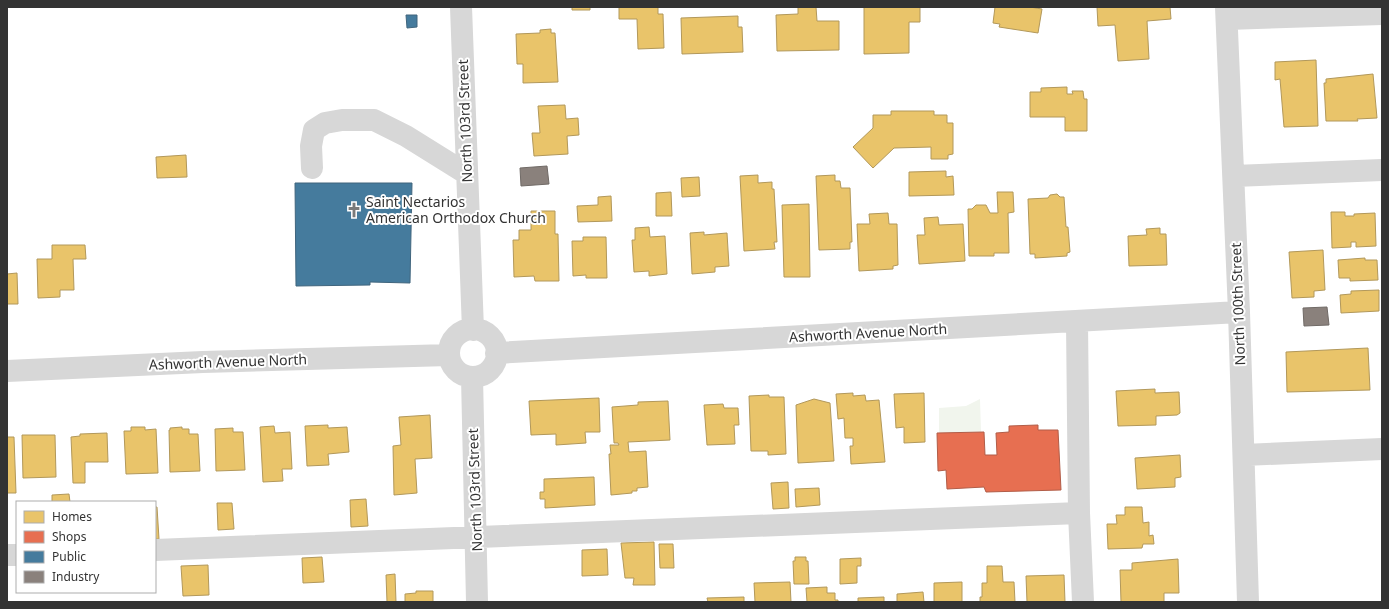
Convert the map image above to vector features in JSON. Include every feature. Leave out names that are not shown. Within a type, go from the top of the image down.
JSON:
[{"type":"street","name":"North 103rd Street","points":[[461,7],[472,330]]},
{"type":"street","points":[[1226,13],[1382,14]]},
{"type":"street","name":"North 100th Street","points":[[1226,13],[1234,176],[1248,602]]},
{"type":"street","points":[[312,168],[311,146],[314,130],[325,123],[342,120],[374,120],[406,136],[467,174]]},
{"type":"street","points":[[1234,176],[1382,170]]},
{"type":"street","name":"Ashworth Avenue North","points":[[496,353],[1239,312]]},
{"type":"street","points":[[1077,322],[1079,513],[1083,602]]},
{"type":"street","points":[[472,330],[483,332],[489,336],[494,343],[496,353],[493,366],[487,372],[472,377],[457,371],[452,365],[449,355],[451,344],[456,337],[461,333],[472,330]]},
{"type":"street","name":"Ashworth Avenue North","points":[[7,371],[211,362],[449,355]]},
{"type":"street","name":"North 103rd Street","points":[[472,377],[477,602]]},
{"type":"street","points":[[1244,455],[1382,449]]},
{"type":"street","points":[[156,550],[1079,513]]},
{"type":"shaded area","points":[[980,399],[981,432],[939,433],[939,408],[966,406]]},
{"type":"building: Homes","points":[[572,7],[590,7],[590,10],[572,10]]},
{"type":"building: Homes","points":[[619,7],[658,7],[658,14],[663,14],[664,48],[638,49],[637,19],[619,19]]},
{"type":"building: Homes","points":[[798,7],[816,7],[817,21],[839,21],[839,50],[777,51],[776,15],[798,14]]},
{"type":"building: Homes","points":[[864,7],[920,7],[920,22],[909,22],[909,53],[864,54]]},
{"type":"building: Homes","points":[[995,7],[1030,7],[1042,9],[1038,33],[999,27],[1000,24],[993,23]]},
{"type":"building: Homes","points":[[1097,7],[1170,7],[1171,19],[1147,21],[1149,59],[1118,61],[1115,25],[1098,26]]},
{"type":"building: Homes","points":[[738,16],[738,27],[742,27],[743,52],[682,54],[681,18]]},
{"type":"building: Homes","points":[[551,29],[551,33],[555,33],[558,82],[523,83],[523,64],[517,64],[516,34],[540,33],[540,30]]},
{"type":"building: Homes","points":[[1316,60],[1318,126],[1284,127],[1280,79],[1275,80],[1275,62]]},
{"type":"building: Homes","points":[[1373,74],[1377,118],[1357,119],[1358,121],[1326,121],[1324,83],[1326,83],[1326,79]]},
{"type":"building: Homes","points":[[1067,87],[1067,94],[1073,94],[1072,91],[1083,91],[1084,99],[1087,99],[1087,131],[1065,131],[1065,117],[1030,117],[1030,92],[1041,92],[1041,88]]},
{"type":"building: Homes","points":[[565,105],[566,119],[578,118],[579,135],[567,136],[568,154],[534,156],[532,133],[540,133],[538,106]]},
{"type":"building: Homes","points":[[891,111],[934,111],[934,115],[947,115],[947,123],[953,123],[953,154],[948,155],[948,159],[931,159],[931,147],[894,148],[873,168],[853,147],[873,128],[873,115],[891,115]]},
{"type":"building: Homes","points":[[186,155],[187,177],[157,178],[156,157]]},
{"type":"building: Homes","points":[[946,171],[946,177],[953,176],[954,195],[909,196],[909,172]]},
{"type":"building: Homes","points":[[758,175],[758,183],[772,182],[772,189],[774,189],[777,242],[774,242],[775,249],[744,251],[740,176]]},
{"type":"building: Homes","points":[[835,175],[835,181],[840,181],[841,188],[850,188],[852,242],[850,242],[850,249],[819,250],[816,176]]},
{"type":"building: Homes","points":[[699,177],[700,196],[682,197],[681,178]]},
{"type":"building: Homes","points":[[671,192],[672,216],[656,216],[656,193]]},
{"type":"building: Homes","points":[[997,192],[1013,192],[1014,212],[1008,213],[1009,253],[994,253],[994,256],[969,256],[968,209],[972,209],[976,205],[986,205],[990,213],[998,213]]},
{"type":"building: Homes","points":[[1057,194],[1060,197],[1064,197],[1066,227],[1068,227],[1070,252],[1067,253],[1067,256],[1035,258],[1035,254],[1030,254],[1028,199],[1048,198],[1050,195]]},
{"type":"building: Homes","points":[[611,196],[612,221],[578,222],[577,206],[598,205],[598,197]]},
{"type":"building: Homes","points":[[809,204],[810,277],[784,277],[782,205]]},
{"type":"building: Homes","points":[[531,211],[555,211],[555,234],[558,234],[559,281],[535,281],[534,276],[514,277],[513,240],[519,240],[519,230],[531,230]]},
{"type":"building: Homes","points":[[1331,212],[1345,212],[1345,216],[1375,213],[1376,246],[1356,247],[1356,242],[1351,242],[1351,247],[1332,248]]},
{"type":"building: Homes","points":[[888,213],[889,224],[897,224],[898,265],[893,266],[893,269],[859,271],[857,224],[870,224],[869,214]]},
{"type":"building: Homes","points":[[938,217],[939,225],[963,224],[965,261],[919,264],[917,235],[925,235],[924,218]]},
{"type":"building: Homes","points":[[649,227],[650,237],[665,236],[667,274],[649,276],[649,271],[634,272],[632,240],[635,240],[635,228]]},
{"type":"building: Homes","points":[[1160,228],[1160,234],[1166,234],[1167,265],[1129,266],[1128,236],[1147,235],[1146,229]]},
{"type":"building: Homes","points":[[704,232],[704,235],[727,233],[729,266],[715,267],[715,272],[692,274],[690,233]]},
{"type":"building: Homes","points":[[583,237],[606,237],[607,278],[586,278],[586,275],[573,276],[572,241],[583,241]]},
{"type":"building: Homes","points":[[52,245],[85,245],[86,259],[73,259],[74,290],[60,290],[60,297],[38,298],[37,259],[52,259]]},
{"type":"building: Homes","points":[[1323,250],[1325,290],[1314,291],[1314,297],[1292,298],[1289,252]]},
{"type":"building: Homes","points":[[1365,258],[1365,260],[1377,260],[1378,280],[1350,281],[1350,278],[1339,278],[1338,260]]},
{"type":"building: Homes","points":[[17,273],[18,304],[7,304],[7,274]]},
{"type":"building: Homes","points":[[1379,290],[1379,311],[1341,313],[1340,295],[1351,294],[1351,291]]},
{"type":"building: Homes","points":[[1368,348],[1370,390],[1287,392],[1286,352]]},
{"type":"building: Homes","points":[[1155,389],[1155,393],[1179,392],[1180,413],[1177,415],[1156,416],[1156,425],[1118,426],[1116,391]]},
{"type":"building: Homes","points":[[853,393],[853,396],[865,395],[866,401],[879,400],[885,462],[851,464],[850,446],[853,446],[853,438],[845,438],[844,418],[838,419],[836,394]]},
{"type":"building: Homes","points":[[924,393],[925,442],[904,443],[904,427],[896,428],[894,394]]},
{"type":"building: Homes","points":[[769,395],[769,397],[784,397],[786,454],[768,455],[768,451],[751,451],[749,396]]},
{"type":"building: Homes","points":[[599,398],[600,432],[585,432],[586,443],[556,445],[556,434],[531,435],[529,401]]},
{"type":"building: Homes","points":[[814,399],[830,403],[834,461],[798,463],[796,405]]},
{"type":"building: Homes","points":[[668,401],[670,440],[628,442],[629,452],[646,451],[648,487],[637,488],[637,491],[632,491],[632,493],[611,495],[610,445],[619,445],[618,443],[614,443],[612,407],[638,405],[638,402]]},
{"type":"building: Homes","points":[[723,404],[724,408],[738,408],[739,425],[734,425],[735,444],[707,445],[704,405]]},
{"type":"building: Homes","points":[[430,415],[432,458],[415,459],[417,493],[394,495],[393,446],[401,445],[399,417]]},
{"type":"building: Homes","points":[[328,425],[328,428],[347,427],[349,452],[328,454],[329,465],[307,466],[305,426]]},
{"type":"building: Homes","points":[[274,426],[275,433],[290,432],[292,469],[282,469],[283,481],[263,482],[260,427]]},
{"type":"building: Homes","points":[[131,427],[145,427],[145,430],[156,429],[158,473],[126,474],[124,431],[131,431]]},
{"type":"building: Homes","points":[[182,427],[182,429],[189,429],[189,434],[198,434],[200,471],[170,472],[169,430],[170,428]]},
{"type":"building: Homes","points":[[233,428],[233,432],[243,432],[245,470],[216,471],[215,429]]},
{"type":"building: Homes","points":[[107,433],[108,462],[85,462],[85,483],[73,483],[71,437],[80,436],[80,434]]},
{"type":"building: Homes","points":[[22,435],[55,435],[56,477],[23,478]]},
{"type":"building: Homes","points":[[7,437],[14,437],[16,493],[7,493]]},
{"type":"building: Homes","points":[[1180,455],[1181,477],[1175,478],[1175,487],[1137,489],[1135,458]]},
{"type":"building: Homes","points":[[594,477],[595,505],[545,508],[545,499],[540,499],[540,492],[544,492],[544,479]]},
{"type":"building: Homes","points":[[788,482],[789,508],[773,509],[771,483]]},
{"type":"building: Homes","points":[[819,488],[820,505],[796,507],[795,489]]},
{"type":"building: Homes","points":[[69,494],[70,501],[52,501],[52,495]]},
{"type":"building: Homes","points":[[366,499],[368,526],[351,527],[350,500]]},
{"type":"building: Homes","points":[[217,503],[232,503],[234,529],[218,530]]},
{"type":"building: Homes","points":[[156,507],[157,507],[159,539],[156,539]]},
{"type":"building: Homes","points":[[1125,507],[1142,507],[1143,523],[1149,522],[1149,536],[1153,535],[1154,544],[1143,544],[1142,548],[1108,549],[1107,524],[1117,524],[1116,515],[1125,515]]},
{"type":"building: Homes","points":[[654,542],[655,585],[633,585],[634,578],[625,578],[621,543]]},
{"type":"building: Homes","points":[[659,544],[673,544],[674,568],[660,568]]},
{"type":"building: Homes","points":[[607,549],[608,575],[582,576],[582,550]]},
{"type":"building: Homes","points":[[322,557],[324,582],[303,583],[302,558]]},
{"type":"building: Homes","points":[[795,557],[806,557],[806,561],[808,561],[809,584],[794,584],[793,561],[795,561]]},
{"type":"building: Homes","points":[[861,558],[861,566],[857,566],[857,583],[840,584],[840,559]]},
{"type":"building: Homes","points":[[1178,559],[1179,593],[1164,593],[1164,602],[1121,602],[1120,570],[1132,570],[1132,563]]},
{"type":"building: Homes","points":[[208,565],[209,595],[183,596],[181,566]]},
{"type":"building: Homes","points":[[987,566],[1002,566],[1003,582],[1014,582],[1015,602],[980,602],[980,597],[982,597],[982,583],[987,583]]},
{"type":"building: Homes","points":[[395,574],[396,602],[387,602],[386,575]]},
{"type":"building: Homes","points":[[1064,575],[1065,602],[1027,602],[1026,576]]},
{"type":"building: Homes","points":[[790,582],[791,602],[755,602],[754,583]]},
{"type":"building: Homes","points":[[962,582],[962,602],[934,602],[934,583]]},
{"type":"building: Homes","points":[[827,587],[827,593],[835,593],[835,600],[838,600],[838,602],[807,602],[806,588]]},
{"type":"building: Homes","points":[[416,591],[433,591],[433,602],[405,602],[405,594],[416,593]]},
{"type":"building: Homes","points":[[923,592],[924,602],[897,602],[897,594]]},
{"type":"building: Homes","points":[[744,597],[744,602],[708,602],[707,598]]},
{"type":"building: Homes","points":[[884,597],[884,602],[858,602],[858,598]]},
{"type":"building: Shops","points":[[1038,425],[1038,430],[1058,430],[1061,490],[986,492],[984,487],[947,489],[946,470],[938,471],[937,433],[984,432],[985,455],[997,455],[996,433],[1009,432],[1009,426]]},
{"type":"building: Public","points":[[406,15],[417,15],[417,27],[407,28]]},
{"type":"building: Public","name":"Saint Nectarios American Orthodox Church","points":[[295,183],[412,183],[410,283],[370,282],[370,285],[296,286]]},
{"type":"building: Industry","points":[[547,166],[549,184],[521,186],[520,168]]},
{"type":"building: Industry","points":[[1327,307],[1329,325],[1304,326],[1303,308]]},
{"type":"place","name":"Saint Nectarios American Orthodox Church","points":[[354,210]]}]
